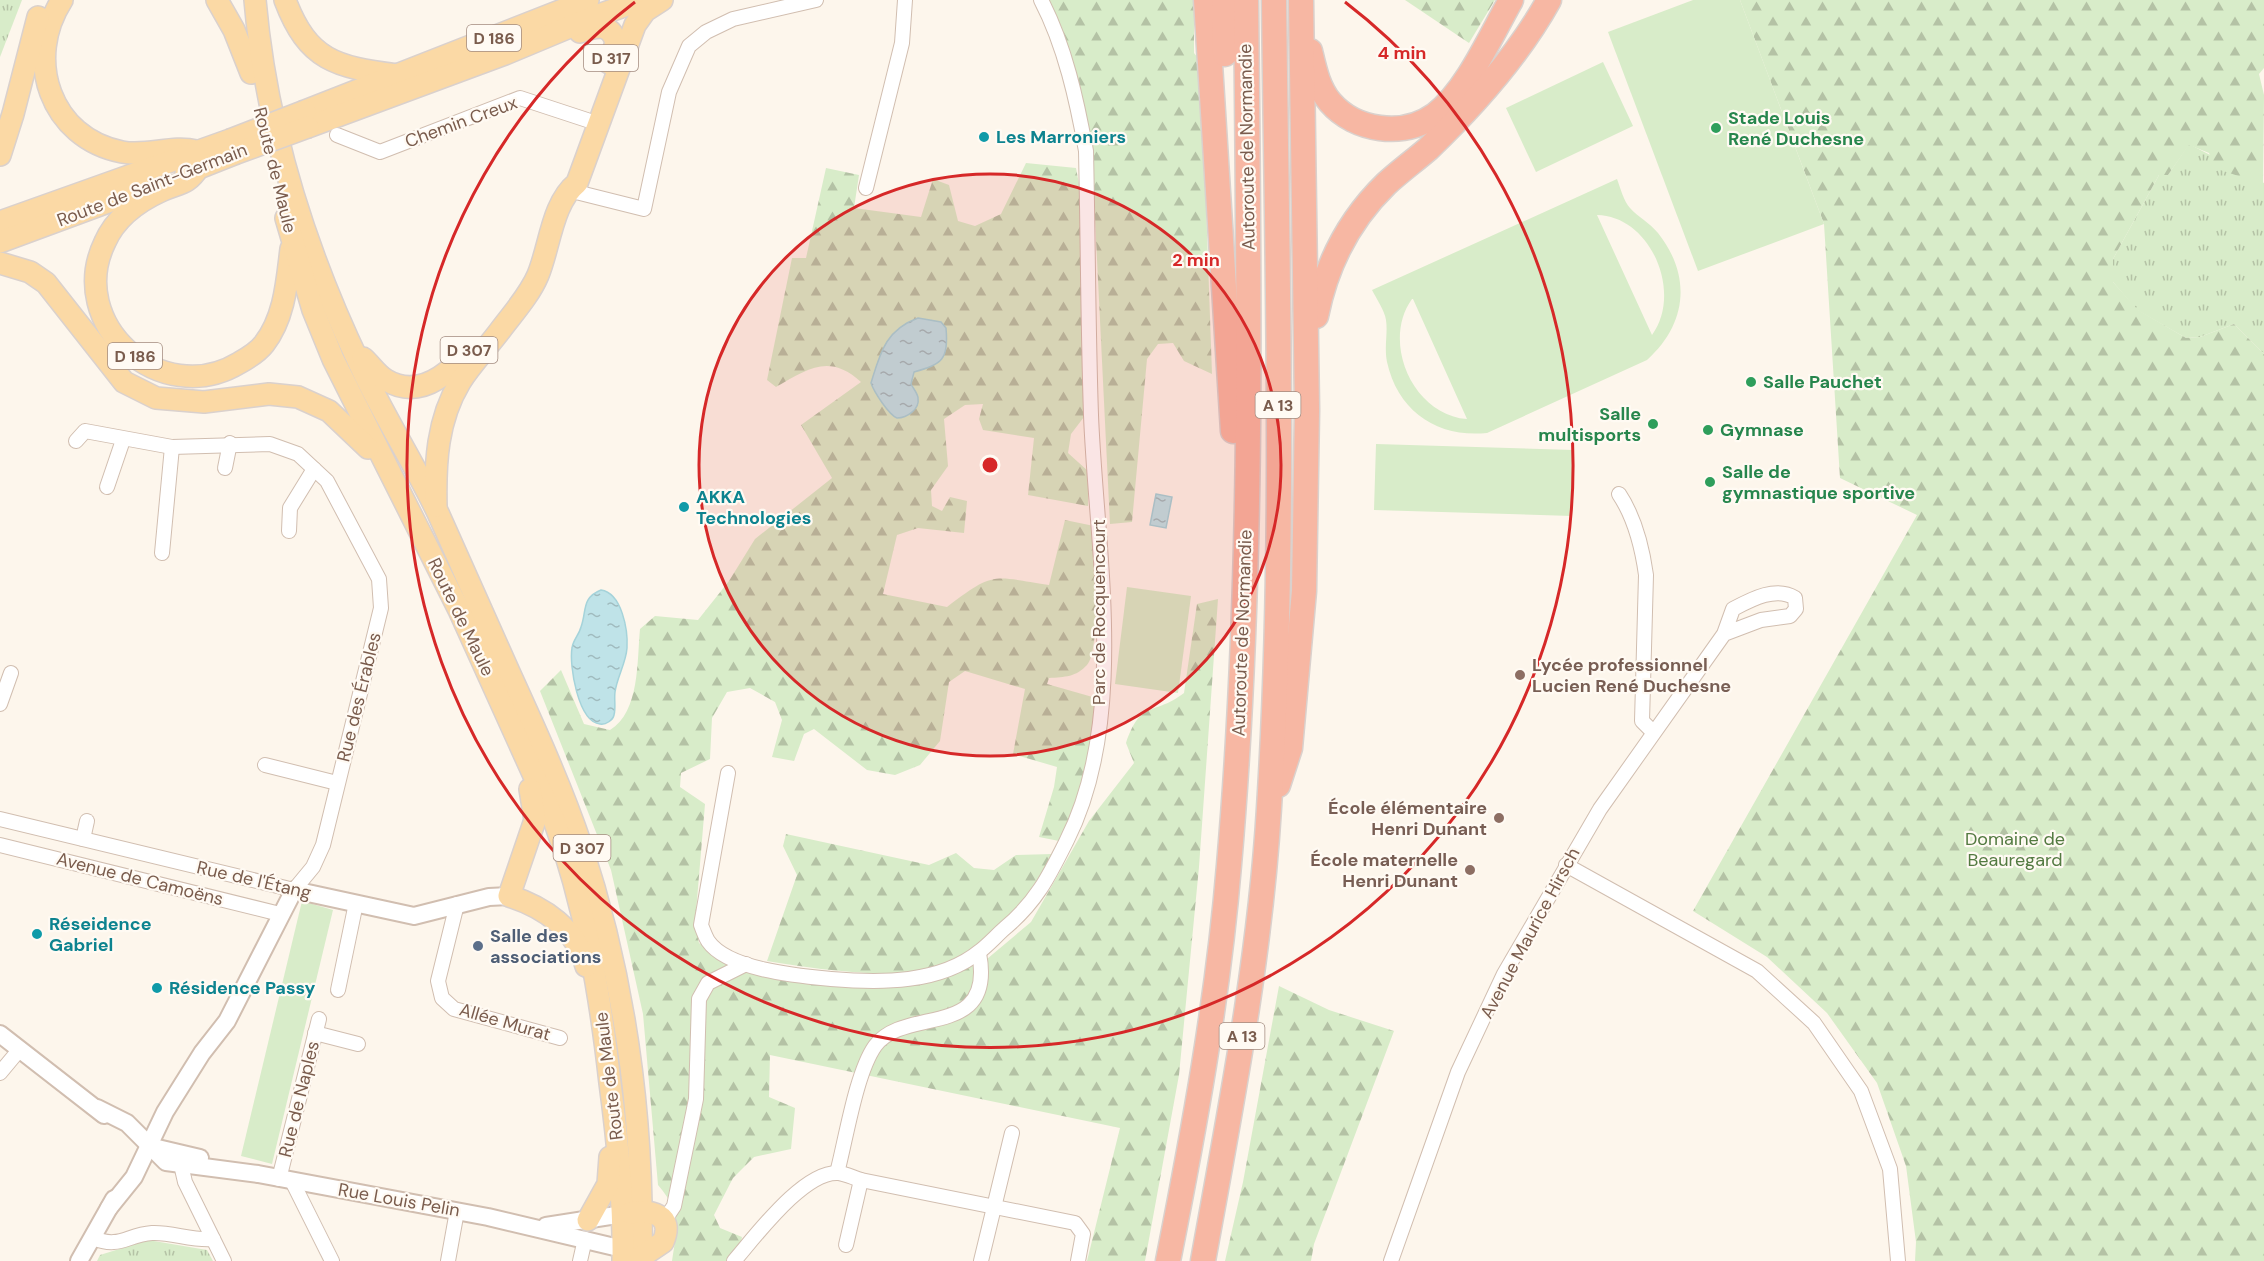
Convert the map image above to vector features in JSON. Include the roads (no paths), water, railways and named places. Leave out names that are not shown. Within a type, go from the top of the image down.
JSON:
[{"type":"highway","points":[[1206,0],[1234,448],[1247,491]]},
{"type":"highway","points":[[1223,255],[1226,200],[1224,0]]},
{"type":"highway","name":"Autoroute de Normandie","points":[[1168,1261],[1200,1098],[1229,866],[1242,680],[1247,491],[1245,0]]},
{"type":"highway","name":"Autoroute de Normandie","points":[[1203,1261],[1249,990],[1269,810],[1279,549],[1274,0]]},
{"type":"highway","points":[[1269,810],[1290,748],[1304,591],[1307,410],[1302,0]]},
{"type":"highway","points":[[1302,0],[1317,78],[1330,102],[1364,127],[1400,129],[1434,115],[1461,87],[1511,0]]},
{"type":"highway","points":[[1307,410],[1312,397],[1316,316],[1322,286],[1336,252],[1361,211],[1386,184],[1426,150],[1483,93],[1536,23],[1549,0]]},
{"type":"main road","points":[[0,155],[13,114],[35,22],[45,0]]},
{"type":"main road","points":[[62,0],[51,17],[43,58],[51,96],[74,128],[87,139],[124,152],[146,153],[183,148],[197,160]]},
{"type":"main road","name":"D 307","points":[[217,0],[234,30],[251,73]]},
{"type":"main road","name":"Route de Maule","points":[[242,0],[251,73],[272,166],[292,242],[314,310],[333,359],[383,464],[459,610],[511,723],[566,852],[588,931],[601,1008],[616,1129],[633,1213]]},
{"type":"main road","name":"Route de Maule","points":[[255,0],[266,81],[300,221],[351,347],[436,510],[553,769],[581,846],[612,956],[626,1035],[636,1110],[633,1213]]},
{"type":"main road","points":[[285,0],[294,24],[308,44],[325,58],[360,70],[400,75]]},
{"type":"main road","name":"Route de Saint-Germain","points":[[307,119],[400,75],[588,0]]},
{"type":"main road","name":"Route de Saint-Germain","points":[[0,242],[197,160],[307,119],[505,54],[641,0]]},
{"type":"main road","points":[[568,190],[577,183],[635,25],[645,11],[662,0]]},
{"type":"main road","name":"D 317","points":[[436,510],[435,462],[444,419],[460,383],[527,295],[538,276],[568,190],[565,177],[616,43],[605,26],[594,26],[523,55],[505,54]]},
{"type":"main road","name":"Route de Saint-Germain","points":[[0,222],[197,160]]},
{"type":"main road","name":"D 186","points":[[197,160],[191,180],[147,198],[130,209],[105,241],[98,259],[95,280],[99,307],[109,329],[138,359],[161,372],[181,377],[208,377],[229,370],[249,358],[264,345],[275,326],[285,295],[292,242]]},
{"type":"main road","name":"D 307","points":[[351,347],[377,373],[396,385],[417,387],[438,380],[458,363],[499,312],[552,231]]},
{"type":"main road","name":"D 186","points":[[0,263],[30,272],[46,283],[124,382],[156,398],[204,402],[269,394],[298,397],[329,411],[352,430],[383,464]]},
{"type":"main road","points":[[511,723],[509,734],[530,788],[535,811],[533,828],[509,896],[543,912],[568,931],[580,949],[601,1008]]},
{"type":"main road","points":[[586,1229],[608,1184],[611,1169],[609,1136],[616,1129]]},
{"type":"main road","points":[[633,1213],[656,1213],[664,1221],[666,1230],[663,1242],[636,1258]]},
{"type":"main road","name":"D 307","points":[[633,1213],[636,1258]]},
{"type":"street","points":[[568,190],[644,208],[669,92],[689,46],[706,32],[733,19],[816,0]]},
{"type":"street","points":[[866,188],[902,43],[905,0]]},
{"type":"street","name":"Parc de Rocquencourt","points":[[728,773],[701,925],[708,942],[719,951],[746,964],[813,978],[885,981],[920,978],[954,967],[979,953],[1025,911],[1049,878],[1079,818],[1097,754],[1102,683],[1102,567],[1091,417],[1086,151],[1079,112],[1063,57],[1041,0]]},
{"type":"street","name":"Chemin Creux","points":[[337,135],[380,152],[520,98],[587,120]]},
{"type":"street","name":"Rue des Érables","points":[[76,441],[86,431],[123,440],[172,447],[230,443],[270,444],[298,454],[327,481],[380,579],[381,608],[323,845],[314,867],[294,890],[227,1021],[202,1053],[165,1112],[148,1146],[127,1173],[79,1261]]},
{"type":"street","points":[[107,487],[123,440]]},
{"type":"street","points":[[225,468],[230,443]]},
{"type":"street","points":[[162,554],[172,447]]},
{"type":"street","points":[[289,531],[290,508],[314,469]]},
{"type":"street","points":[[1619,494],[1639,537],[1644,557],[1646,575],[1642,721],[1653,732]]},
{"type":"street","name":"Avenue Maurice Hirsch","points":[[1391,1261],[1458,1072],[1504,974],[1600,809],[1724,634],[1733,609],[1751,599],[1785,592],[1795,598],[1796,609],[1790,616],[1761,620],[1724,634]]},
{"type":"street","points":[[0,704],[11,673]]},
{"type":"street","points":[[265,765],[338,783]]},
{"type":"street","name":"Rue de l'Étang","points":[[0,819],[294,890],[414,916],[489,897],[509,896]]},
{"type":"street","points":[[83,839],[87,821]]},
{"type":"street","name":"Avenue de Camoëns","points":[[0,845],[280,914]]},
{"type":"street","points":[[1566,865],[1757,971],[1814,1023],[1861,1091],[1890,1169],[1898,1261]]},
{"type":"street","points":[[338,990],[356,903]]},
{"type":"street","name":"Allée Murat","points":[[457,904],[438,981],[442,998],[454,1009],[560,1038]]},
{"type":"street","points":[[837,1173],[864,1068],[875,1046],[887,1034],[957,1013],[977,993],[982,981],[979,953]]},
{"type":"street","points":[[664,1221],[674,1206],[696,1099],[699,999],[708,983],[746,964]]},
{"type":"street","name":"Rue de Naples","points":[[285,1180],[319,1018]]},
{"type":"street","points":[[315,1033],[358,1044]]},
{"type":"street","points":[[0,1034],[97,1108],[127,1123],[148,1146]]},
{"type":"street","points":[[0,1073],[20,1049]]},
{"type":"street","points":[[981,1261],[1012,1133]]},
{"type":"street","name":"Rue Louis Pelin","points":[[148,1146],[180,1160],[223,1162],[285,1180],[540,1227],[586,1229],[633,1213]]},
{"type":"street","points":[[180,1160],[185,1182],[224,1261]]},
{"type":"street","points":[[734,1261],[782,1205],[810,1182],[837,1173],[861,1180],[1075,1222],[1083,1234],[1078,1261]]},
{"type":"street","points":[[285,1180],[332,1261]]},
{"type":"street","points":[[846,1245],[861,1180]]},
{"type":"street","points":[[448,1261],[457,1211]]},
{"type":"street","points":[[580,1261],[586,1229]]},
{"type":"street","name":"Rue Louis Pelin","points":[[586,1229],[636,1258]]},
{"type":"street","points":[[93,1238],[111,1244],[153,1233],[196,1241],[213,1239]]},
{"type":"water","points":[[918,318],[941,322],[946,328],[945,354],[937,363],[914,372],[911,384],[918,396],[917,406],[909,415],[897,418],[882,403],[871,383],[885,344],[898,329]]},
{"type":"water","points":[[1156,494],[1172,497],[1166,528],[1150,525]]},
{"type":"water","points":[[601,590],[614,598],[619,605],[625,623],[627,640],[626,654],[615,692],[614,715],[609,722],[600,724],[592,721],[581,704],[571,656],[587,601]]},
{"type":"place","name":"Stade Louis René Duchesne","points":[[1716,128]]},
{"type":"place","name":"Les Marroniers","points":[[984,137]]},
{"type":"place","name":"Salle Pauchet","points":[[1751,382]]},
{"type":"place","name":"Salle multisports","points":[[1653,424]]},
{"type":"place","name":"Gymnase","points":[[1708,430]]},
{"type":"place","name":"Salle de gymnastique sportive","points":[[1710,482]]},
{"type":"place","name":"AKKA Technologies","points":[[684,507]]},
{"type":"place","name":"Lycée professionnel Lucien René Duchesne","points":[[1520,675]]},
{"type":"place","name":"École élémentaire Henri Dunant","points":[[1499,818]]},
{"type":"place","name":"École maternelle Henri Dunant","points":[[1470,870]]},
{"type":"place","name":"Réseidence Gabriel","points":[[37,934]]},
{"type":"place","name":"Salle des associations","points":[[478,946]]},
{"type":"place","name":"Résidence Passy","points":[[157,988]]},
{"type":"park label","name":"Domaine de Beauregard","points":[[2015,849]]}]
